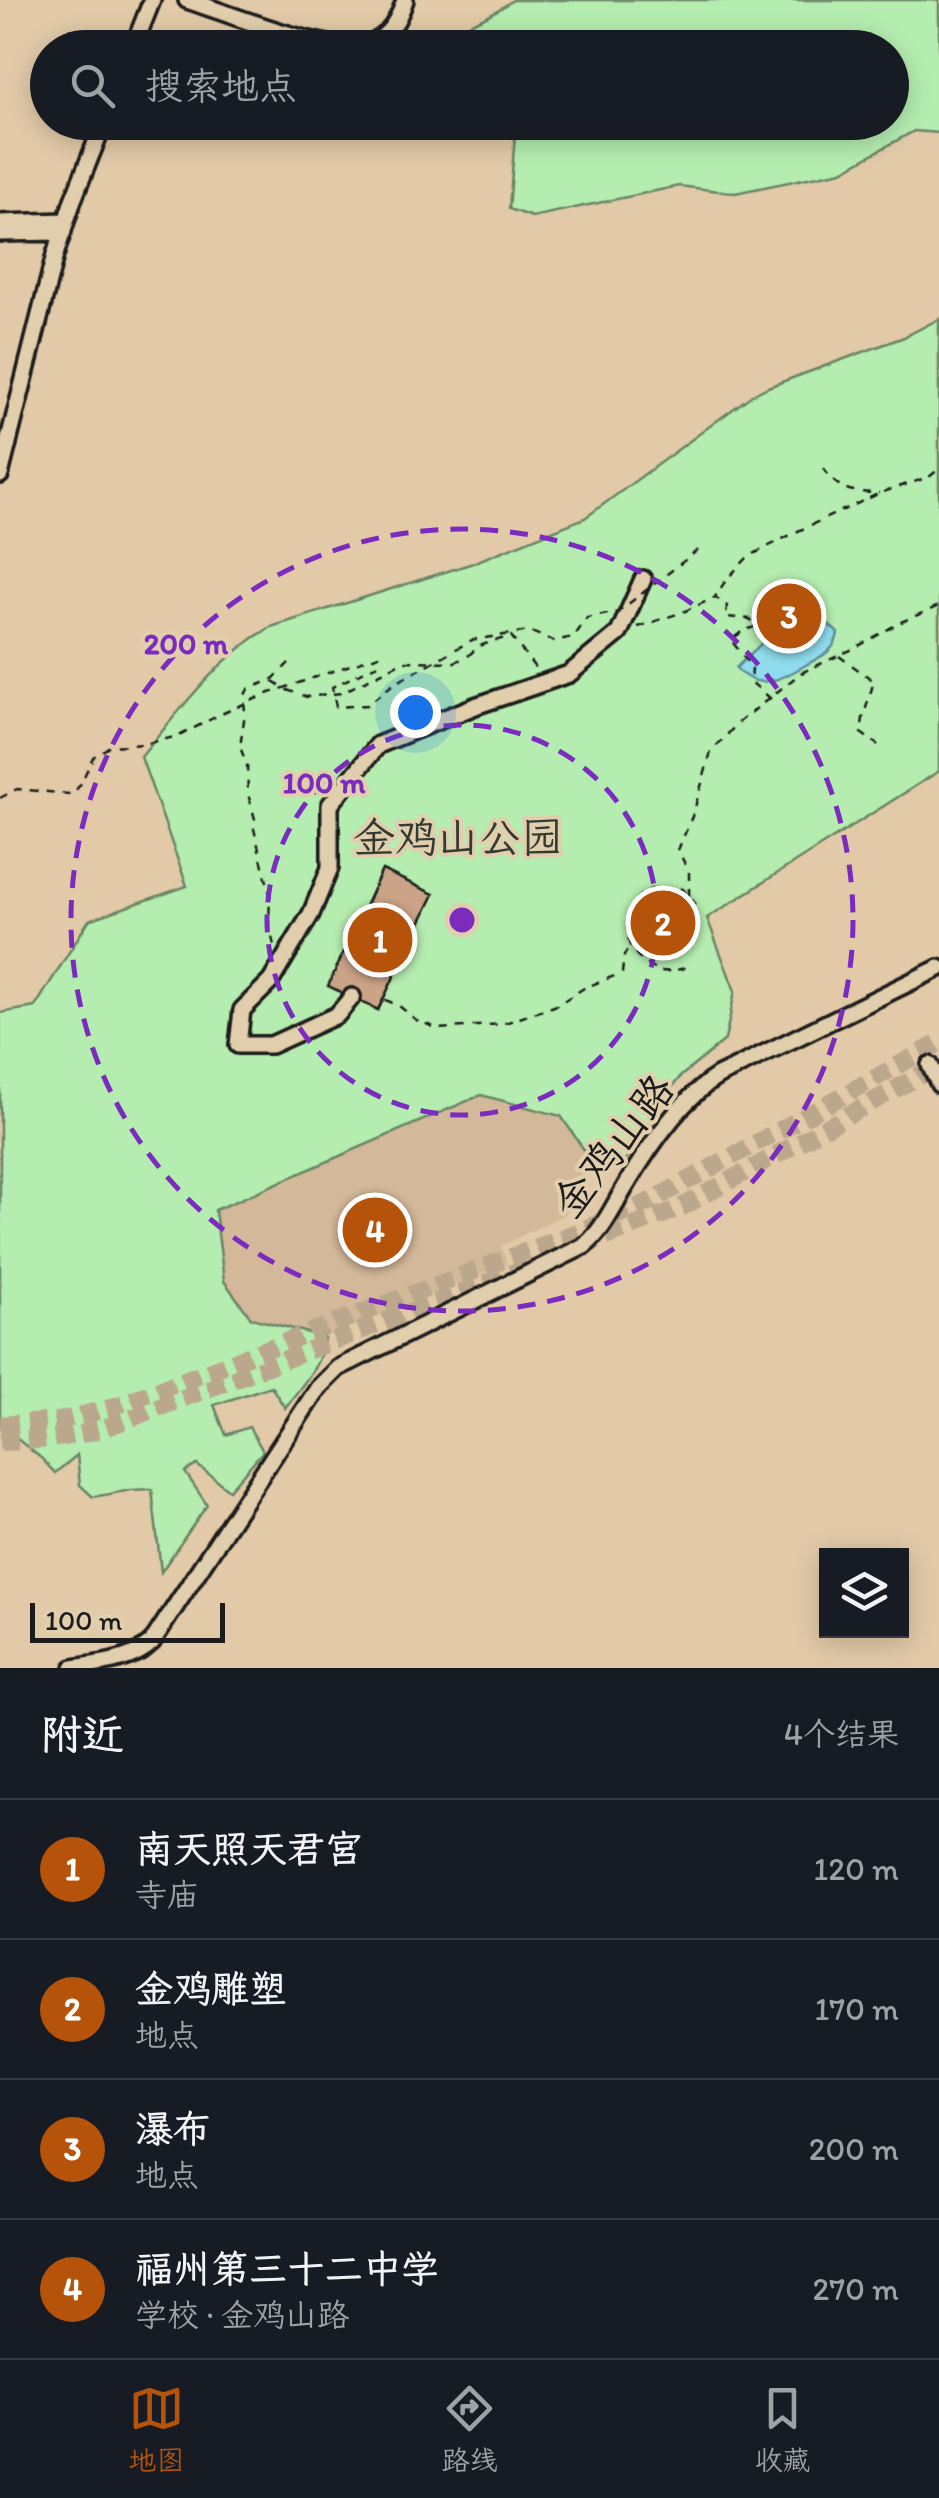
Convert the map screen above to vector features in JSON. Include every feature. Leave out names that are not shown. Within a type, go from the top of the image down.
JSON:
[{"type":"street","points":[[140,30],[152,0]]},
{"type":"street","points":[[187,0],[278,30]]},
{"type":"street","points":[[391,30],[405,0]]},
{"type":"street","points":[[0,475],[64,226],[97,140]]},
{"type":"street","points":[[0,223],[64,226]]},
{"type":"street","points":[[0,234],[64,226]]},
{"type":"street","points":[[352,997],[337,1015],[271,1045],[238,1045],[242,1010],[278,970],[311,914],[330,868],[330,806],[378,745],[569,674],[619,632],[643,579]]},
{"type":"street","name":"金鸡山路","points":[[73,1668],[130,1656],[152,1642],[318,1388],[338,1368],[584,1246],[603,1226],[626,1184],[676,1114],[700,1088],[939,968]]},
{"type":"street","points":[[930,1065],[939,1084]]},
{"type":"path","points":[[823,468],[832,482],[851,492],[880,493]]},
{"type":"path","points":[[619,632],[716,597],[726,580],[748,558],[880,493],[939,470]]},
{"type":"path","points":[[0,798],[17,788],[74,792],[93,758],[110,746],[179,736],[264,695],[379,655],[377,666],[332,687],[336,707],[367,705],[392,685],[472,640],[529,631],[553,640],[574,637],[587,618],[618,612],[698,550]]},
{"type":"path","points":[[716,597],[727,606],[726,616],[750,620],[757,626],[731,640],[752,668],[751,682],[771,698]]},
{"type":"path","points":[[689,896],[689,872],[678,850],[711,752],[738,722],[801,672],[939,606]]},
{"type":"path","points":[[272,680],[307,697],[341,693],[404,661],[455,662],[479,646],[512,636],[522,654],[548,681]]},
{"type":"path","points":[[838,655],[874,680],[861,733],[878,745]]},
{"type":"path","points":[[278,970],[269,925],[270,894],[254,829],[256,819],[248,794],[247,766],[240,747],[248,689],[272,680],[290,662]]},
{"type":"path","points":[[685,968],[663,972],[652,967],[630,945],[627,926],[634,901],[646,890],[683,889],[698,907]]},
{"type":"path","points":[[352,997],[378,1010],[383,999],[398,1004],[416,1020],[439,1030],[502,1024],[556,1006],[584,988],[622,973],[630,945]]},
{"type":"shaded area","points":[[481,1095],[561,1116],[593,1163],[565,1214],[501,1246],[507,1264],[324,1337],[252,1318],[224,1281],[214,1210]]},
{"type":"green space","points":[[513,0],[939,0],[939,133],[909,134],[909,30],[450,30]]},
{"type":"green space","points":[[515,140],[898,140],[842,171],[735,193],[679,186],[532,217],[509,209]]},
{"type":"green space","name":"金鸡山公园","points":[[939,319],[939,771],[707,918],[735,991],[725,1040],[681,1076],[627,1158],[614,1170],[593,1163],[561,1116],[481,1095],[215,1210],[224,1281],[251,1318],[324,1337],[323,1347],[310,1374],[285,1408],[271,1386],[214,1405],[226,1435],[249,1427],[263,1451],[229,1490],[197,1465],[185,1472],[207,1505],[161,1572],[152,1489],[93,1497],[80,1485],[77,1455],[55,1473],[0,1425],[0,1013],[35,1007],[89,920],[187,886],[141,757],[217,669],[271,627],[470,564],[585,518],[752,395],[904,337]]},
{"type":"water","points":[[782,590],[797,599],[817,622],[827,623],[838,633],[836,640],[826,654],[786,676],[752,680],[736,668],[770,633],[777,618],[771,607]]},
{"type":"building","points":[[382,870],[434,894],[378,1010],[328,986]]},
{"type":"tunnel","points":[[0,1425],[59,1421],[107,1409],[570,1235],[645,1204],[939,1043]]},
{"type":"tunnel","points":[[581,1247],[682,1207],[939,1065]]},
{"type":"tunnel","points":[[0,1442],[53,1438],[105,1428],[533,1265]]},
{"type":"place","name":"瀑布","points":[[789,616]]},
{"type":"place","name":"金鸡雕塑","points":[[663,923]]},
{"type":"place","name":"南天照天君宫","points":[[380,940]]},
{"type":"place","name":"福州第三十二中学","points":[[375,1230]]}]
